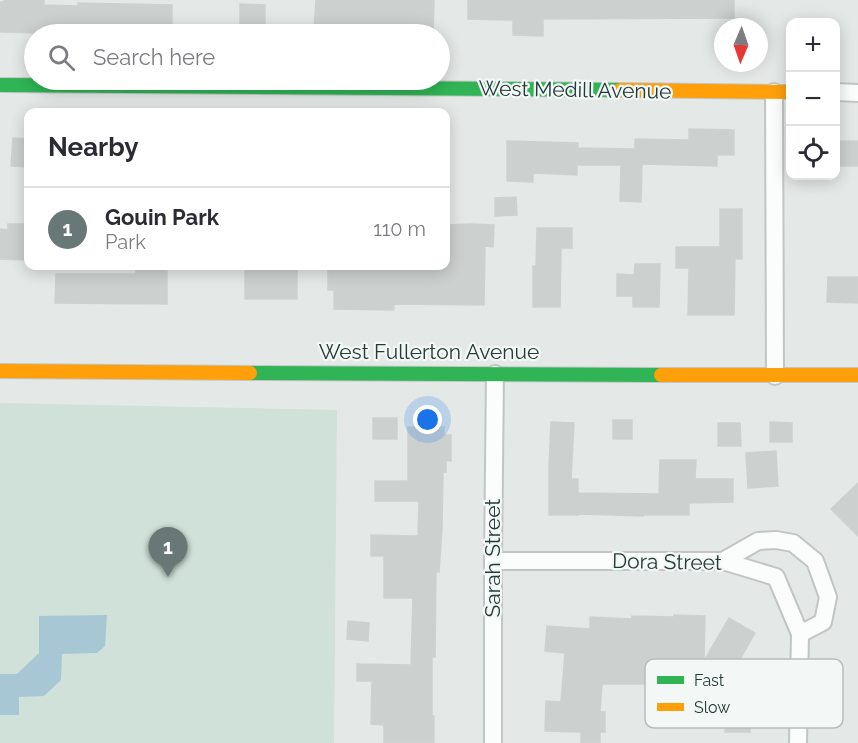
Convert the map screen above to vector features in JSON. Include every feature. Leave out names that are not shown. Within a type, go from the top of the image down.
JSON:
[{"type":"street","name":"West Medill Avenue","points":[[0,85],[24,85]]},
{"type":"street","name":"West Medill Avenue","points":[[450,89],[782,92]]},
{"type":"street","points":[[775,376],[782,92]]},
{"type":"street","points":[[840,92],[858,93]]},
{"type":"street","name":"West Fullerton Avenue","points":[[0,371],[858,375]]},
{"type":"street","name":"Sarah Street","points":[[493,743],[495,374]]},
{"type":"street","points":[[723,561],[758,541],[776,540],[793,543],[815,561],[828,597],[825,614],[823,622],[800,634]]},
{"type":"street","name":"Dora Street","points":[[493,561],[723,561],[776,577],[800,634],[800,659]]},
{"type":"street","name":"Dora Street","points":[[798,728],[798,743]]},
{"type":"green space","points":[[0,403],[337,410],[334,743],[0,743]]},
{"type":"water","points":[[107,615],[105,646],[97,653],[62,654],[61,680],[44,696],[19,697],[19,715],[0,715],[0,674],[17,674],[39,653],[39,616]]},
{"type":"building","points":[[4,0],[44,0],[44,5],[78,6],[78,3],[172,5],[172,24],[24,24],[24,33],[0,32],[0,2]]},
{"type":"building","points":[[316,0],[434,0],[433,24],[314,24]]},
{"type":"building","points":[[468,0],[734,0],[734,18],[543,19],[543,36],[513,35],[513,20],[468,19]]},
{"type":"building","points":[[240,4],[265,5],[265,24],[240,24]]},
{"type":"building","points":[[689,129],[734,130],[734,155],[717,155],[717,166],[642,164],[641,202],[620,201],[621,165],[577,165],[577,175],[533,173],[533,182],[507,181],[507,141],[578,143],[578,148],[635,149],[635,139],[689,140]]},
{"type":"building","points":[[13,138],[24,139],[24,167],[11,166]]},
{"type":"building","points":[[840,141],[858,141],[858,166],[840,166]]},
{"type":"building","points":[[516,197],[517,215],[495,216],[495,198]]},
{"type":"building","points":[[720,209],[742,209],[742,259],[735,259],[734,315],[688,315],[689,268],[676,268],[676,247],[720,247]]},
{"type":"building","points":[[8,224],[24,224],[24,260],[0,259],[0,229],[8,230]]},
{"type":"building","points":[[450,225],[494,225],[493,247],[485,246],[484,305],[394,304],[394,310],[334,309],[334,290],[328,290],[328,270],[450,270]]},
{"type":"building","points":[[537,228],[572,228],[572,248],[561,248],[560,307],[533,307],[533,266],[536,266]]},
{"type":"building","points":[[635,264],[660,264],[659,307],[633,307],[633,296],[617,296],[617,274],[634,275]]},
{"type":"building","points":[[136,270],[167,270],[167,304],[55,303],[56,274],[136,274]]},
{"type":"building","points":[[245,270],[297,270],[297,299],[245,299]]},
{"type":"building","points":[[828,277],[858,277],[858,303],[827,302]]},
{"type":"building","points":[[373,418],[397,418],[397,439],[373,439]]},
{"type":"building","points":[[613,420],[632,420],[632,439],[613,439]]},
{"type":"building","points":[[551,422],[574,423],[571,479],[578,479],[578,493],[659,494],[660,460],[696,460],[695,479],[733,479],[733,502],[689,503],[689,515],[549,515]]},
{"type":"building","points":[[770,422],[792,423],[792,442],[770,442]]},
{"type":"building","points":[[718,423],[740,423],[741,446],[718,446]]},
{"type":"building","points":[[408,427],[444,427],[444,435],[451,435],[451,461],[446,460],[446,472],[443,472],[439,572],[436,572],[435,657],[432,657],[434,743],[384,743],[384,725],[371,724],[372,681],[357,681],[357,664],[411,665],[413,598],[384,598],[384,556],[371,556],[371,535],[418,536],[419,501],[375,501],[375,481],[408,481]]},
{"type":"building","points":[[776,451],[778,486],[748,488],[746,453]]},
{"type":"building","points":[[858,483],[858,536],[831,509]]},
{"type":"building","points":[[674,615],[705,616],[704,659],[645,659],[645,684],[602,684],[600,712],[605,712],[605,732],[600,732],[600,743],[581,743],[581,732],[545,731],[546,701],[561,702],[565,653],[545,651],[547,626],[590,629],[590,617],[632,619],[632,616],[674,617]]},
{"type":"building","points":[[729,618],[755,633],[740,659],[705,659]]},
{"type":"building","points":[[348,621],[369,623],[368,641],[347,639]]},
{"type":"building","points":[[725,728],[750,728],[750,732],[725,732]]},
{"type":"traffic: fast","points":[[0,85],[24,85]]},
{"type":"traffic: fast","points":[[450,89],[620,90]]},
{"type":"traffic: fast","points":[[250,373],[661,375]]},
{"type":"traffic: slow","points":[[620,90],[786,92]]},
{"type":"traffic: slow","points":[[0,371],[250,373]]},
{"type":"traffic: slow","points":[[661,375],[858,375]]},
{"type":"place","name":"Gouin Park","points":[[168,577]]}]
